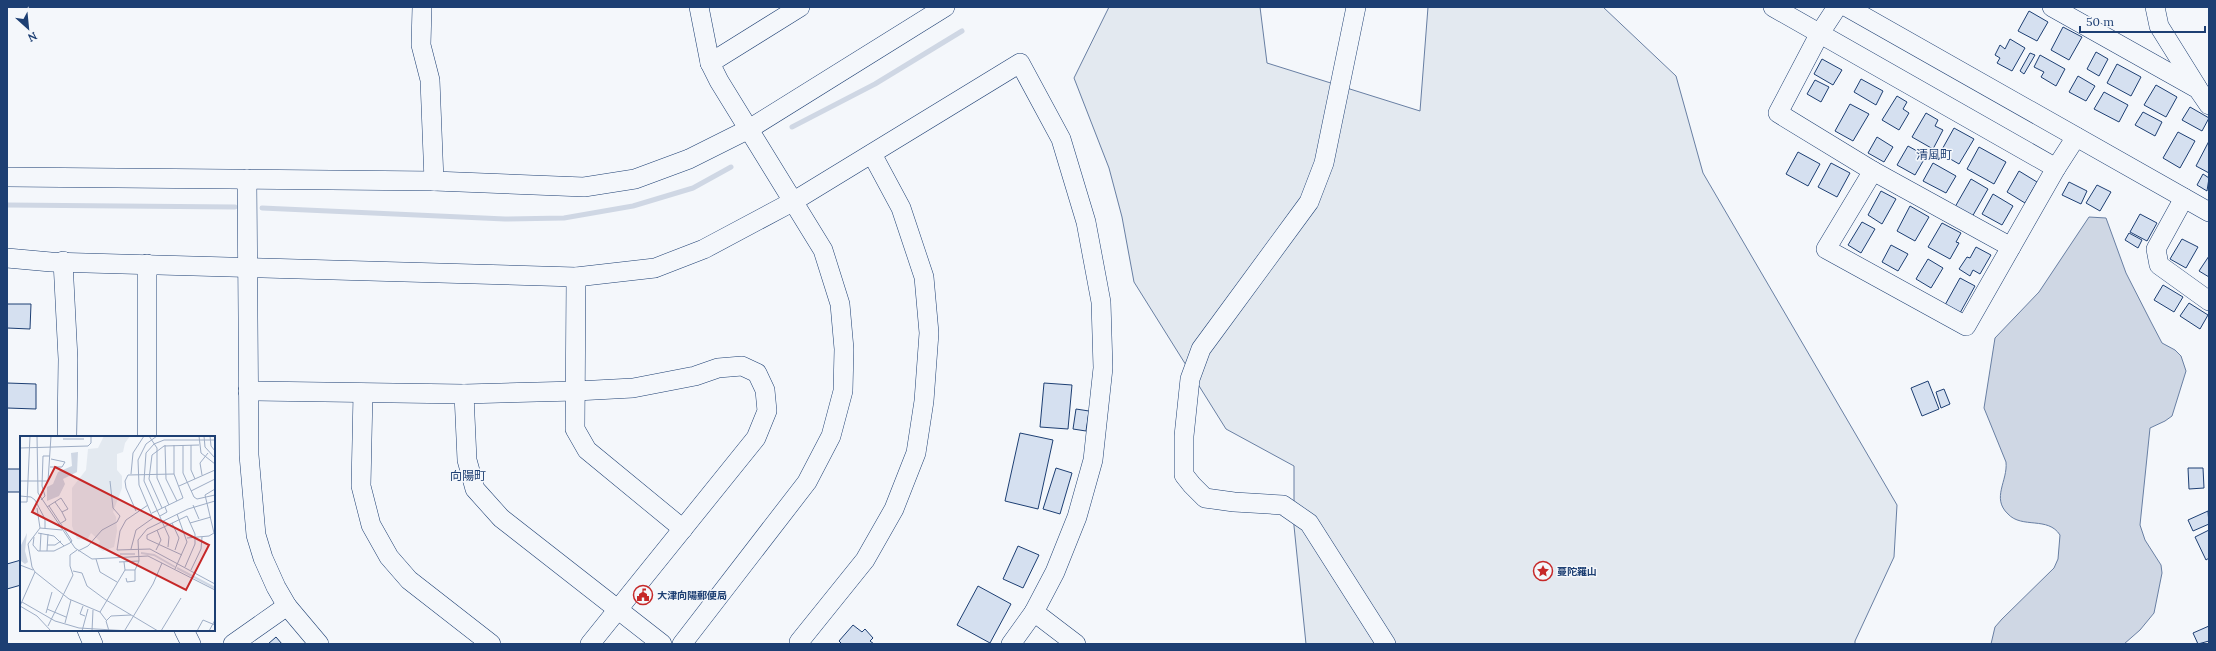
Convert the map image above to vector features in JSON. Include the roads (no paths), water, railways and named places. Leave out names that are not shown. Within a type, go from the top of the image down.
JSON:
[{"type":"street","points":[[422,7],[420,45],[430,80],[434,181]]},
{"type":"street","points":[[682,644],[807,482],[831,436],[843,391],[844,349],[840,304],[823,250],[710,63],[699,7]]},
{"type":"street","points":[[710,63],[800,7]]},
{"type":"street","points":[[7,177],[434,181],[584,187],[635,178],[689,159],[749,129],[945,7]]},
{"type":"street","points":[[1356,7],[1324,163],[1309,202],[1202,349],[1192,373],[1184,436],[1184,475],[1205,498],[1234,502],[1283,505],[1309,523],[1386,644]]},
{"type":"street","points":[[1773,7],[2056,168]]},
{"type":"street","points":[[1837,7],[1820,33],[1778,113],[1873,171],[2011,247]]},
{"type":"street","points":[[1847,7],[2209,212]]},
{"type":"street","points":[[2052,7],[2198,89]]},
{"type":"street","points":[[2156,7],[2159,26],[2209,105]]},
{"type":"street","points":[[7,258],[63,262],[576,277],[655,268],[704,249],[794,201],[1020,63],[1062,139],[1086,222],[1101,302],[1103,368],[1093,460],[1077,517],[1055,572],[1034,612],[1011,644]]},
{"type":"street","points":[[1873,171],[1826,249],[1966,326],[2056,168],[2076,137]]},
{"type":"street","points":[[799,644],[799,642],[865,560],[894,509],[916,453],[924,402],[929,333],[924,276],[901,208],[872,154]]},
{"type":"street","points":[[247,179],[249,455],[256,535],[263,558],[287,606],[319,644]]},
{"type":"street","points":[[2184,198],[2156,249],[2159,265],[2209,301]]},
{"type":"street","points":[[63,262],[68,359],[67,436]]},
{"type":"street","points":[[147,264],[148,436]]},
{"type":"street","points":[[576,277],[575,429],[587,450],[683,529]]},
{"type":"street","points":[[248,391],[464,394],[576,391],[633,388],[695,376],[718,368],[742,366],[757,373],[765,390],[767,411],[756,438],[590,644]]},
{"type":"street","points":[[363,393],[361,486],[370,524],[389,557],[409,580],[491,644]]},
{"type":"street","points":[[464,394],[467,460],[475,489],[501,518],[662,644]]},
{"type":"street","points":[[233,644],[287,606]]},
{"type":"street","points":[[1034,612],[1076,644]]},
{"type":"street","points":[[86,631],[93,644]]},
{"type":"street","points":[[184,631],[191,644]]},
{"type":"waterway","points":[[792,127],[875,84],[962,31]]},
{"type":"waterway","points":[[262,208],[505,219],[564,218],[633,206],[693,188],[731,167]]},
{"type":"waterway","points":[[7,205],[235,207]]},
{"type":"place","name":"蔓陀羅山","points":[[1543,571]]},
{"type":"place","name":"大津向陽郵便局","points":[[643,595]]},
{"type":"district","name":"清風町","points":[[1934,155]]},
{"type":"district","name":"向陽町","points":[[468,476]]}]
